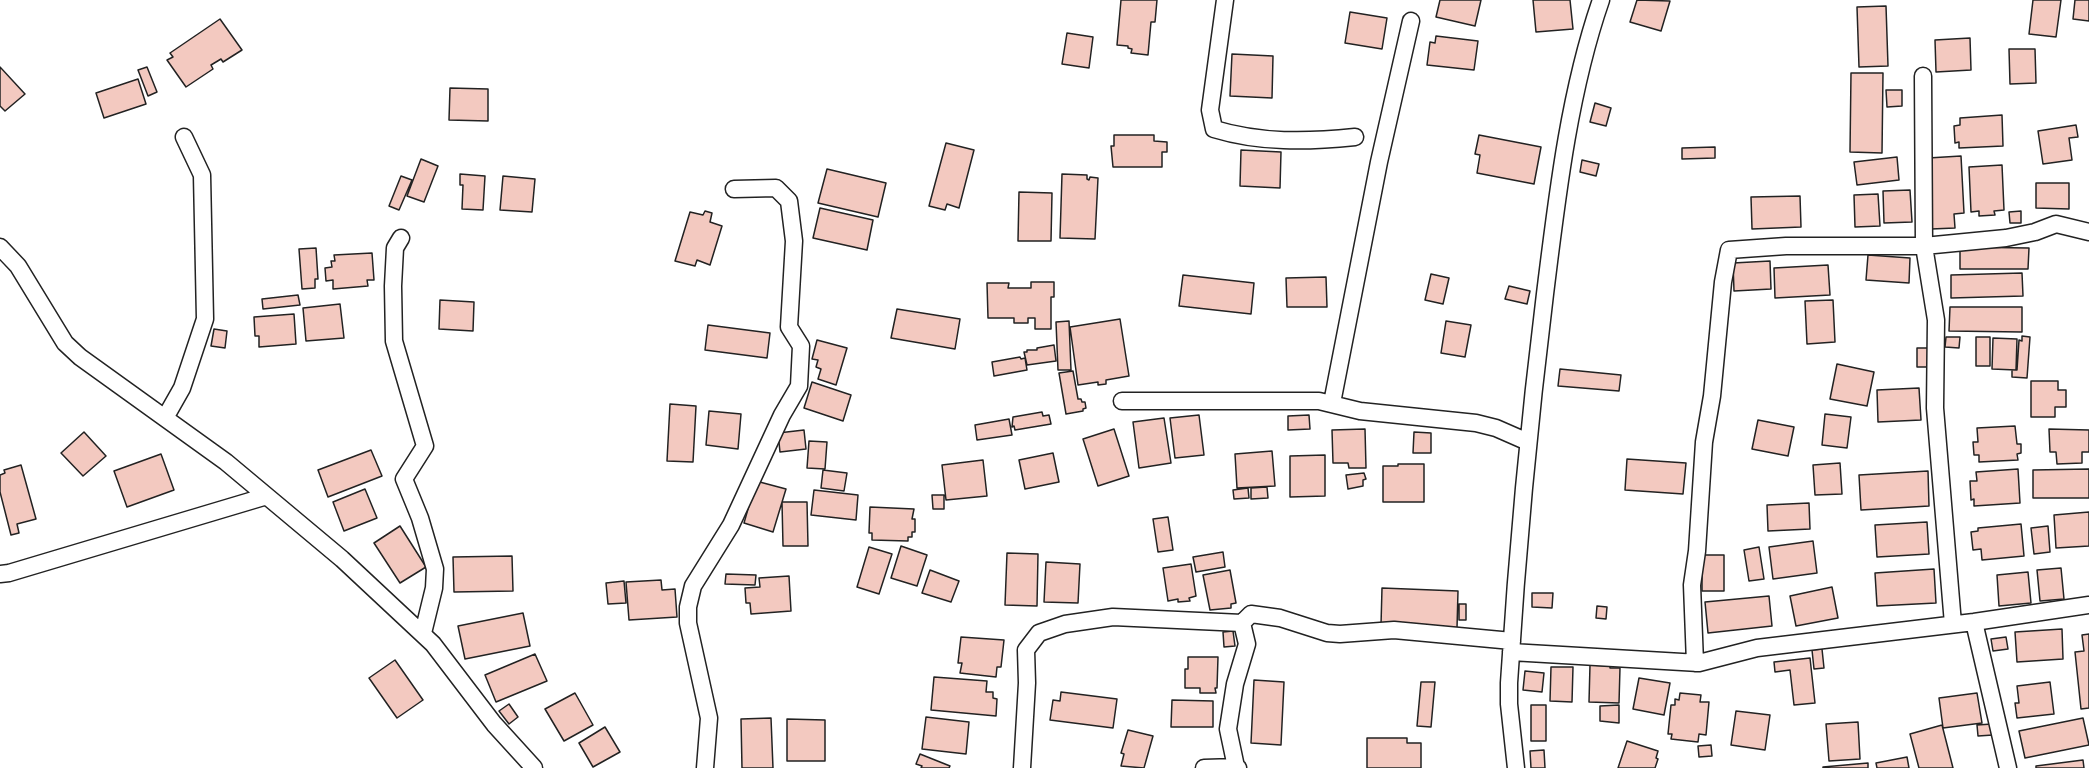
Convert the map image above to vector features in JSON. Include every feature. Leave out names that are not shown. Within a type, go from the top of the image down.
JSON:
[{"type":"street","points":[[1225,0],[1209,110],[1214,129],[1236,136],[1268,140],[1313,141],[1355,137]]},
{"type":"street","points":[[1516,768],[1509,704],[1511,646],[1528,442],[1556,197],[1582,66],[1601,0]]},
{"type":"street","points":[[1332,403],[1379,162],[1411,21]]},
{"type":"street","points":[[1923,76],[1924,246],[1936,321],[1935,408],[1953,624]]},
{"type":"street","points":[[165,418],[182,388],[205,319],[202,175],[184,137]]},
{"type":"street","points":[[705,768],[709,718],[688,623],[688,607],[693,586],[731,525],[782,415],[799,386],[801,346],[789,327],[794,241],[789,201],[776,188],[734,189]]},
{"type":"street","points":[[1695,663],[1692,585],[1697,551],[1704,442],[1712,396],[1723,282],[1729,250],[1786,246],[1924,246],[2006,238],[2035,232],[2056,224],[2089,232]]},
{"type":"street","points":[[401,238],[395,248],[393,277],[394,341],[425,446],[404,479],[420,518],[435,569],[434,588],[423,633]]},
{"type":"street","points":[[0,247],[18,266],[66,343],[80,357],[226,462],[342,559],[423,633],[494,724],[534,768]]},
{"type":"street","points":[[1122,401],[1319,401],[1360,411],[1476,423],[1496,428],[1528,442]]},
{"type":"street","points":[[0,574],[267,496]]},
{"type":"street","points":[[1022,768],[1027,683],[1026,650],[1039,633],[1065,624],[1113,617],[1242,623],[1251,614],[1280,618],[1327,633],[1394,630],[1511,646],[1695,663],[1757,648],[1974,622],[2089,605]]},
{"type":"street","points":[[1974,622],[2008,768]]},
{"type":"street","points":[[1204,768],[1237,768],[1228,729],[1235,684],[1247,644],[1242,623]]},
{"type":"building","points":[[1121,0],[1157,0],[1155,22],[1151,22],[1148,55],[1131,53],[1132,49],[1128,46],[1117,45]]},
{"type":"building","points":[[1440,0],[1481,0],[1475,26],[1436,17]]},
{"type":"building","points":[[1533,0],[1570,0],[1573,29],[1536,32]]},
{"type":"building","points":[[1637,0],[1670,1],[1661,31],[1630,22]]},
{"type":"building","points":[[2033,0],[2061,0],[2056,37],[2029,34]]},
{"type":"building","points":[[2075,0],[2089,0],[2089,21],[2073,19]]},
{"type":"building","points":[[1886,6],[1888,66],[1859,67],[1857,7]]},
{"type":"building","points":[[1350,12],[1387,18],[1382,49],[1345,43]]},
{"type":"building","points":[[220,19],[242,50],[223,62],[221,59],[211,65],[213,69],[186,87],[167,60],[173,57],[170,53]]},
{"type":"building","points":[[1067,33],[1093,37],[1089,68],[1062,64]]},
{"type":"building","points":[[1436,36],[1478,41],[1474,70],[1427,65],[1430,42],[1435,43]]},
{"type":"building","points":[[1970,38],[1971,70],[1936,72],[1935,40]]},
{"type":"building","points":[[2009,49],[2035,49],[2036,83],[2010,84]]},
{"type":"building","points":[[1232,54],[1273,56],[1272,98],[1230,96]]},
{"type":"building","points":[[0,67],[25,94],[5,111],[0,106]]},
{"type":"building","points":[[147,67],[157,92],[148,96],[138,70]]},
{"type":"building","points":[[1851,73],[1883,73],[1882,153],[1850,152]]},
{"type":"building","points":[[138,79],[146,104],[104,118],[96,93]]},
{"type":"building","points":[[450,88],[488,89],[488,121],[449,120]]},
{"type":"building","points":[[1886,90],[1902,90],[1902,106],[1887,107]]},
{"type":"building","points":[[1595,103],[1611,108],[1606,126],[1590,122]]},
{"type":"building","points":[[2002,115],[2003,146],[1959,148],[1959,142],[1955,143],[1954,126],[1960,125],[1960,118]]},
{"type":"building","points":[[2076,125],[2078,137],[2069,138],[2072,160],[2043,164],[2038,131]]},
{"type":"building","points":[[1114,135],[1154,135],[1154,141],[1167,142],[1167,152],[1162,152],[1162,167],[1113,167],[1111,146],[1114,146]]},
{"type":"building","points":[[1479,135],[1541,147],[1534,184],[1477,173],[1480,155],[1475,154]]},
{"type":"building","points":[[946,143],[974,150],[959,208],[947,204],[945,210],[929,206]]},
{"type":"building","points":[[1715,147],[1715,158],[1682,159],[1682,148]]},
{"type":"building","points":[[1241,150],[1281,152],[1280,188],[1240,186]]},
{"type":"building","points":[[1961,156],[1964,213],[1954,214],[1955,228],[1931,229],[1928,158]]},
{"type":"building","points":[[1897,157],[1899,180],[1857,185],[1854,162]]},
{"type":"building","points":[[421,159],[438,166],[424,202],[407,196]]},
{"type":"building","points":[[1582,160],[1599,164],[1596,176],[1580,172]]},
{"type":"building","points":[[2002,165],[2004,210],[1994,211],[1995,215],[1979,216],[1979,211],[1971,212],[1969,167]]},
{"type":"building","points":[[827,169],[886,183],[878,217],[818,203]]},
{"type":"building","points":[[460,174],[485,176],[483,210],[462,209],[463,185],[460,185]]},
{"type":"building","points":[[1062,174],[1087,175],[1089,180],[1090,177],[1098,178],[1095,239],[1060,238]]},
{"type":"building","points":[[401,176],[412,180],[399,210],[389,206]]},
{"type":"building","points":[[503,176],[535,179],[532,212],[500,210]]},
{"type":"building","points":[[2036,183],[2069,183],[2069,209],[2036,208]]},
{"type":"building","points":[[1910,190],[1912,222],[1884,223],[1883,191]]},
{"type":"building","points":[[1019,192],[1052,193],[1051,241],[1018,241]]},
{"type":"building","points":[[1878,194],[1880,226],[1855,227],[1854,195]]},
{"type":"building","points":[[1800,196],[1801,227],[1752,229],[1751,197]]},
{"type":"building","points":[[820,208],[873,220],[867,250],[813,238]]},
{"type":"building","points":[[705,211],[712,213],[710,222],[722,226],[710,265],[697,260],[695,266],[675,261],[690,212],[703,215]]},
{"type":"building","points":[[2021,211],[2021,223],[2010,223],[2009,212]]},
{"type":"building","points":[[1960,247],[2029,248],[2028,269],[1960,269]]},
{"type":"building","points":[[316,248],[318,279],[315,279],[315,288],[302,289],[299,249]]},
{"type":"building","points":[[372,253],[374,280],[367,280],[368,286],[333,289],[333,280],[326,281],[325,268],[332,267],[331,261],[335,261],[334,255]]},
{"type":"building","points":[[1868,255],[1910,258],[1909,283],[1866,280]]},
{"type":"building","points":[[1770,261],[1771,289],[1734,291],[1733,263]]},
{"type":"building","points":[[1828,265],[1830,295],[1775,298],[1774,268]]},
{"type":"building","points":[[2022,273],[2023,296],[1951,298],[1951,275]]},
{"type":"building","points":[[1431,274],[1449,278],[1443,304],[1425,300]]},
{"type":"building","points":[[1183,275],[1254,283],[1251,314],[1179,306]]},
{"type":"building","points":[[1326,277],[1327,307],[1287,307],[1286,278]]},
{"type":"building","points":[[1031,282],[1054,282],[1054,297],[1051,297],[1051,329],[1035,329],[1035,318],[1028,318],[1028,323],[1014,323],[1014,318],[988,318],[987,283],[1009,283],[1008,288],[1031,288]]},
{"type":"building","points":[[1509,286],[1530,291],[1527,304],[1505,299]]},
{"type":"building","points":[[298,295],[300,305],[263,309],[262,299]]},
{"type":"building","points":[[440,300],[474,302],[473,331],[439,329]]},
{"type":"building","points":[[1833,300],[1835,342],[1807,344],[1805,301]]},
{"type":"building","points":[[340,304],[344,338],[306,341],[303,308]]},
{"type":"building","points":[[1950,307],[2022,307],[2022,332],[1949,331]]},
{"type":"building","points":[[897,309],[960,319],[955,349],[891,338]]},
{"type":"building","points":[[294,314],[296,344],[259,347],[259,336],[255,336],[254,317]]},
{"type":"building","points":[[1120,319],[1129,376],[1106,380],[1106,384],[1098,385],[1098,382],[1078,385],[1070,327]]},
{"type":"building","points":[[1069,321],[1071,370],[1058,370],[1056,322]]},
{"type":"building","points":[[1446,321],[1471,325],[1465,357],[1441,353]]},
{"type":"building","points":[[708,325],[770,333],[767,358],[705,350]]},
{"type":"building","points":[[214,329],[227,331],[225,348],[211,346]]},
{"type":"building","points":[[2022,336],[2030,337],[2027,378],[2012,377],[2012,370],[2017,370],[2019,340],[2022,341]]},
{"type":"building","points":[[1946,337],[1960,337],[1959,348],[1945,347]]},
{"type":"building","points":[[1976,337],[1990,337],[1990,366],[1976,366]]},
{"type":"building","points":[[1993,338],[2017,339],[2016,370],[1992,369]]},
{"type":"building","points":[[817,340],[847,348],[836,385],[818,379],[821,369],[816,367],[818,360],[812,359]]},
{"type":"building","points":[[1054,345],[1056,361],[1027,365],[1024,352]]},
{"type":"building","points":[[1917,348],[1929,348],[1929,367],[1917,367]]},
{"type":"building","points":[[1025,358],[1027,370],[994,376],[992,362]]},
{"type":"building","points":[[1837,364],[1874,372],[1867,406],[1830,399]]},
{"type":"building","points":[[1560,369],[1621,375],[1619,391],[1558,386]]},
{"type":"building","points":[[1073,371],[1078,399],[1085,402],[1086,408],[1083,411],[1066,414],[1059,373]]},
{"type":"building","points":[[2031,381],[2058,381],[2058,390],[2066,390],[2066,407],[2055,407],[2055,417],[2031,417]]},
{"type":"building","points":[[812,382],[851,395],[843,421],[804,408]]},
{"type":"building","points":[[1919,388],[1921,420],[1878,422],[1877,390]]},
{"type":"building","points":[[670,404],[696,406],[693,462],[667,461]]},
{"type":"building","points":[[709,411],[741,414],[738,449],[706,445]]},
{"type":"building","points":[[1042,412],[1043,416],[1049,415],[1051,424],[1015,430],[1014,426],[1012,427],[1013,417]]},
{"type":"building","points":[[1825,414],[1851,417],[1847,448],[1822,445]]},
{"type":"building","points":[[1199,415],[1204,455],[1175,458],[1170,418]]},
{"type":"building","points":[[1309,415],[1310,429],[1288,430],[1288,416]]},
{"type":"building","points":[[1164,418],[1171,463],[1139,468],[1133,422]]},
{"type":"building","points":[[1009,419],[1012,435],[977,440],[975,425]]},
{"type":"building","points":[[1758,420],[1794,427],[1788,456],[1752,449]]},
{"type":"building","points":[[2015,426],[2017,444],[2021,444],[2021,453],[2017,454],[2018,460],[1979,462],[1979,455],[1974,455],[1973,442],[1978,442],[1977,428]]},
{"type":"building","points":[[1114,429],[1129,476],[1098,486],[1083,439]]},
{"type":"building","points":[[1365,429],[1366,468],[1349,468],[1348,463],[1333,463],[1332,430]]},
{"type":"building","points":[[2049,429],[2089,430],[2089,452],[2082,452],[2082,463],[2057,464],[2056,452],[2050,452]]},
{"type":"building","points":[[804,430],[806,449],[780,452],[778,433]]},
{"type":"building","points":[[84,432],[106,456],[83,476],[61,453]]},
{"type":"building","points":[[1414,432],[1431,433],[1431,453],[1413,453]]},
{"type":"building","points":[[809,441],[827,442],[825,469],[807,468]]},
{"type":"building","points":[[371,450],[382,476],[328,497],[318,470]]},
{"type":"building","points":[[1272,451],[1275,486],[1237,488],[1235,454]]},
{"type":"building","points":[[1053,453],[1059,482],[1025,489],[1019,460]]},
{"type":"building","points":[[161,454],[174,490],[127,507],[114,471]]},
{"type":"building","points":[[1325,455],[1325,496],[1290,497],[1290,456]]},
{"type":"building","points":[[1627,459],[1686,463],[1683,494],[1625,490]]},
{"type":"building","points":[[983,460],[987,496],[946,500],[942,465]]},
{"type":"building","points":[[1840,463],[1842,494],[1815,495],[1813,465]]},
{"type":"building","points":[[1398,464],[1424,464],[1424,502],[1383,502],[1383,466],[1398,466]]},
{"type":"building","points":[[21,465],[36,519],[17,524],[19,533],[11,535],[0,492],[0,475],[5,473],[4,470]]},
{"type":"building","points":[[2018,469],[2020,503],[1974,506],[1974,499],[1971,500],[1970,481],[1977,481],[1976,472]]},
{"type":"building","points":[[2089,469],[2089,498],[2033,498],[2033,470]]},
{"type":"building","points":[[823,470],[847,473],[844,491],[821,488]]},
{"type":"building","points":[[1928,471],[1929,506],[1861,510],[1859,475]]},
{"type":"building","points":[[1364,473],[1366,479],[1363,480],[1363,486],[1348,489],[1346,475]]},
{"type":"building","points":[[756,481],[786,489],[773,532],[744,523]]},
{"type":"building","points":[[1267,487],[1268,498],[1251,499],[1251,488]]},
{"type":"building","points":[[1248,488],[1249,498],[1234,499],[1233,490]]},
{"type":"building","points":[[365,489],[377,518],[344,531],[333,502]]},
{"type":"building","points":[[814,490],[858,495],[856,520],[811,515]]},
{"type":"building","points":[[932,495],[944,495],[944,509],[933,509]]},
{"type":"building","points":[[782,502],[807,502],[808,546],[783,546]]},
{"type":"building","points":[[1809,503],[1810,529],[1768,531],[1767,505]]},
{"type":"building","points":[[870,507],[914,509],[912,519],[915,519],[915,532],[912,532],[912,537],[908,537],[908,541],[872,540],[872,533],[869,533]]},
{"type":"building","points":[[2089,512],[2089,546],[2056,548],[2054,515]]},
{"type":"building","points":[[1168,517],[1173,550],[1158,552],[1153,519]]},
{"type":"building","points":[[1927,522],[1929,554],[1877,557],[1875,525]]},
{"type":"building","points":[[2021,524],[2024,556],[1982,560],[1981,549],[1973,550],[1971,532],[1978,531],[1978,528]]},
{"type":"building","points":[[400,526],[426,567],[400,583],[374,543]]},
{"type":"building","points":[[2048,526],[2050,552],[2034,554],[2031,528]]},
{"type":"building","points":[[1813,541],[1817,573],[1773,579],[1769,547]]},
{"type":"building","points":[[901,546],[927,555],[917,586],[891,578]]},
{"type":"building","points":[[869,547],[892,554],[879,594],[857,587]]},
{"type":"building","points":[[1759,547],[1764,579],[1749,581],[1744,550]]},
{"type":"building","points":[[1223,552],[1225,567],[1196,572],[1193,557]]},
{"type":"building","points":[[1007,553],[1038,554],[1037,606],[1005,605]]},
{"type":"building","points":[[1702,555],[1724,555],[1724,591],[1702,591]]},
{"type":"building","points":[[512,556],[513,591],[454,592],[453,557]]},
{"type":"building","points":[[1046,562],[1080,564],[1078,603],[1044,602]]},
{"type":"building","points":[[1191,564],[1196,596],[1189,598],[1190,601],[1178,602],[1178,599],[1168,601],[1163,568]]},
{"type":"building","points":[[2061,568],[2064,599],[2040,601],[2037,570]]},
{"type":"building","points":[[1934,569],[1936,603],[1877,606],[1875,573]]},
{"type":"building","points":[[930,570],[959,581],[951,602],[922,593]]},
{"type":"building","points":[[1230,570],[1236,603],[1231,604],[1231,608],[1210,610],[1203,575]]},
{"type":"building","points":[[2028,572],[2031,603],[1999,606],[1997,575]]},
{"type":"building","points":[[726,574],[756,575],[755,585],[725,584]]},
{"type":"building","points":[[789,576],[791,611],[751,614],[750,603],[746,603],[745,588],[760,587],[759,578]]},
{"type":"building","points":[[661,580],[662,590],[675,589],[677,617],[629,620],[626,582]]},
{"type":"building","points":[[624,581],[626,603],[608,604],[606,583]]},
{"type":"building","points":[[1832,587],[1838,618],[1796,626],[1790,596]]},
{"type":"building","points":[[1382,588],[1458,591],[1457,628],[1381,625]]},
{"type":"building","points":[[1532,593],[1553,593],[1552,608],[1532,607]]},
{"type":"building","points":[[1769,596],[1772,626],[1708,633],[1705,602]]},
{"type":"building","points":[[1459,604],[1466,604],[1466,620],[1459,620]]},
{"type":"building","points":[[1597,606],[1607,607],[1606,619],[1596,618]]},
{"type":"building","points":[[523,613],[530,646],[465,659],[458,626]]},
{"type":"building","points":[[2062,629],[2063,659],[2017,662],[2015,632]]},
{"type":"building","points":[[1233,631],[1235,646],[1224,647],[1223,632]]},
{"type":"building","points":[[2089,634],[2089,708],[2081,709],[2075,652],[2084,651],[2082,635]]},
{"type":"building","points":[[961,637],[1004,640],[1001,667],[997,667],[996,677],[960,673],[962,663],[958,663]]},
{"type":"building","points":[[2006,637],[2008,649],[1993,651],[1991,639]]},
{"type":"building","points":[[1822,649],[1824,668],[1814,669],[1812,650]]},
{"type":"building","points":[[535,654],[547,681],[496,702],[485,675]]},
{"type":"building","points":[[1188,657],[1218,657],[1216,693],[1200,693],[1200,688],[1185,688],[1185,669],[1188,669]]},
{"type":"building","points":[[1810,658],[1815,703],[1794,705],[1790,670],[1775,672],[1774,662]]},
{"type":"building","points":[[395,660],[423,700],[397,718],[369,678]]},
{"type":"building","points":[[1590,665],[1620,668],[1619,703],[1589,702]]},
{"type":"building","points":[[1551,667],[1573,667],[1572,702],[1550,701]]},
{"type":"building","points":[[1525,671],[1544,673],[1542,692],[1523,690]]},
{"type":"building","points":[[934,677],[987,681],[986,692],[993,692],[993,698],[997,699],[996,716],[931,710]]},
{"type":"building","points":[[1639,678],[1670,683],[1664,715],[1633,709]]},
{"type":"building","points":[[1254,680],[1284,682],[1281,745],[1251,743]]},
{"type":"building","points":[[1421,682],[1435,682],[1431,727],[1417,726]]},
{"type":"building","points":[[2050,682],[2054,714],[2017,718],[2015,703],[2019,703],[2017,686]]},
{"type":"building","points":[[1061,692],[1117,699],[1113,728],[1050,720],[1053,700],[1060,701]]},
{"type":"building","points":[[575,693],[593,725],[564,741],[545,709]]},
{"type":"building","points":[[1680,693],[1701,695],[1700,702],[1709,702],[1706,735],[1699,734],[1698,742],[1671,739],[1672,734],[1668,734],[1671,705],[1675,705],[1675,699],[1679,700]]},
{"type":"building","points":[[1977,693],[1982,723],[1943,728],[1939,698]]},
{"type":"building","points":[[1172,700],[1213,701],[1213,727],[1171,727]]},
{"type":"building","points":[[509,704],[518,717],[509,724],[499,711]]},
{"type":"building","points":[[1531,705],[1546,705],[1546,741],[1531,741]]},
{"type":"building","points":[[1619,705],[1619,723],[1600,721],[1600,706]]},
{"type":"building","points":[[1736,711],[1770,715],[1765,750],[1731,745]]},
{"type":"building","points":[[926,717],[969,722],[966,754],[922,749]]},
{"type":"building","points":[[771,718],[773,768],[742,768],[741,719]]},
{"type":"building","points":[[2083,718],[2089,745],[2025,758],[2019,731]]},
{"type":"building","points":[[787,719],[825,720],[825,761],[787,761]]},
{"type":"building","points":[[1858,722],[1860,759],[1829,761],[1826,724]]},
{"type":"building","points":[[1992,724],[1993,735],[1978,736],[1977,725]]},
{"type":"building","points":[[1942,725],[1953,768],[1919,768],[1910,734]]},
{"type":"building","points":[[605,727],[620,752],[593,767],[579,743]]},
{"type":"building","points":[[1128,730],[1153,736],[1144,768],[1121,766],[1124,754],[1121,753]]},
{"type":"building","points":[[1367,738],[1407,738],[1407,743],[1421,743],[1421,768],[1367,768]]},
{"type":"building","points":[[1627,741],[1658,751],[1655,768],[1618,768]]},
{"type":"building","points":[[1711,745],[1712,756],[1699,757],[1698,746]]},
{"type":"building","points":[[1544,750],[1545,768],[1531,768],[1530,751]]},
{"type":"building","points":[[920,754],[950,766],[949,768],[921,768],[922,766],[916,764]]},
{"type":"building","points":[[1907,757],[1909,768],[1877,768],[1876,763]]},
{"type":"building","points":[[2083,760],[2084,768],[2036,768],[2036,766]]},
{"type":"building","points":[[1868,763],[1868,768],[1823,768],[1823,767]]}]
